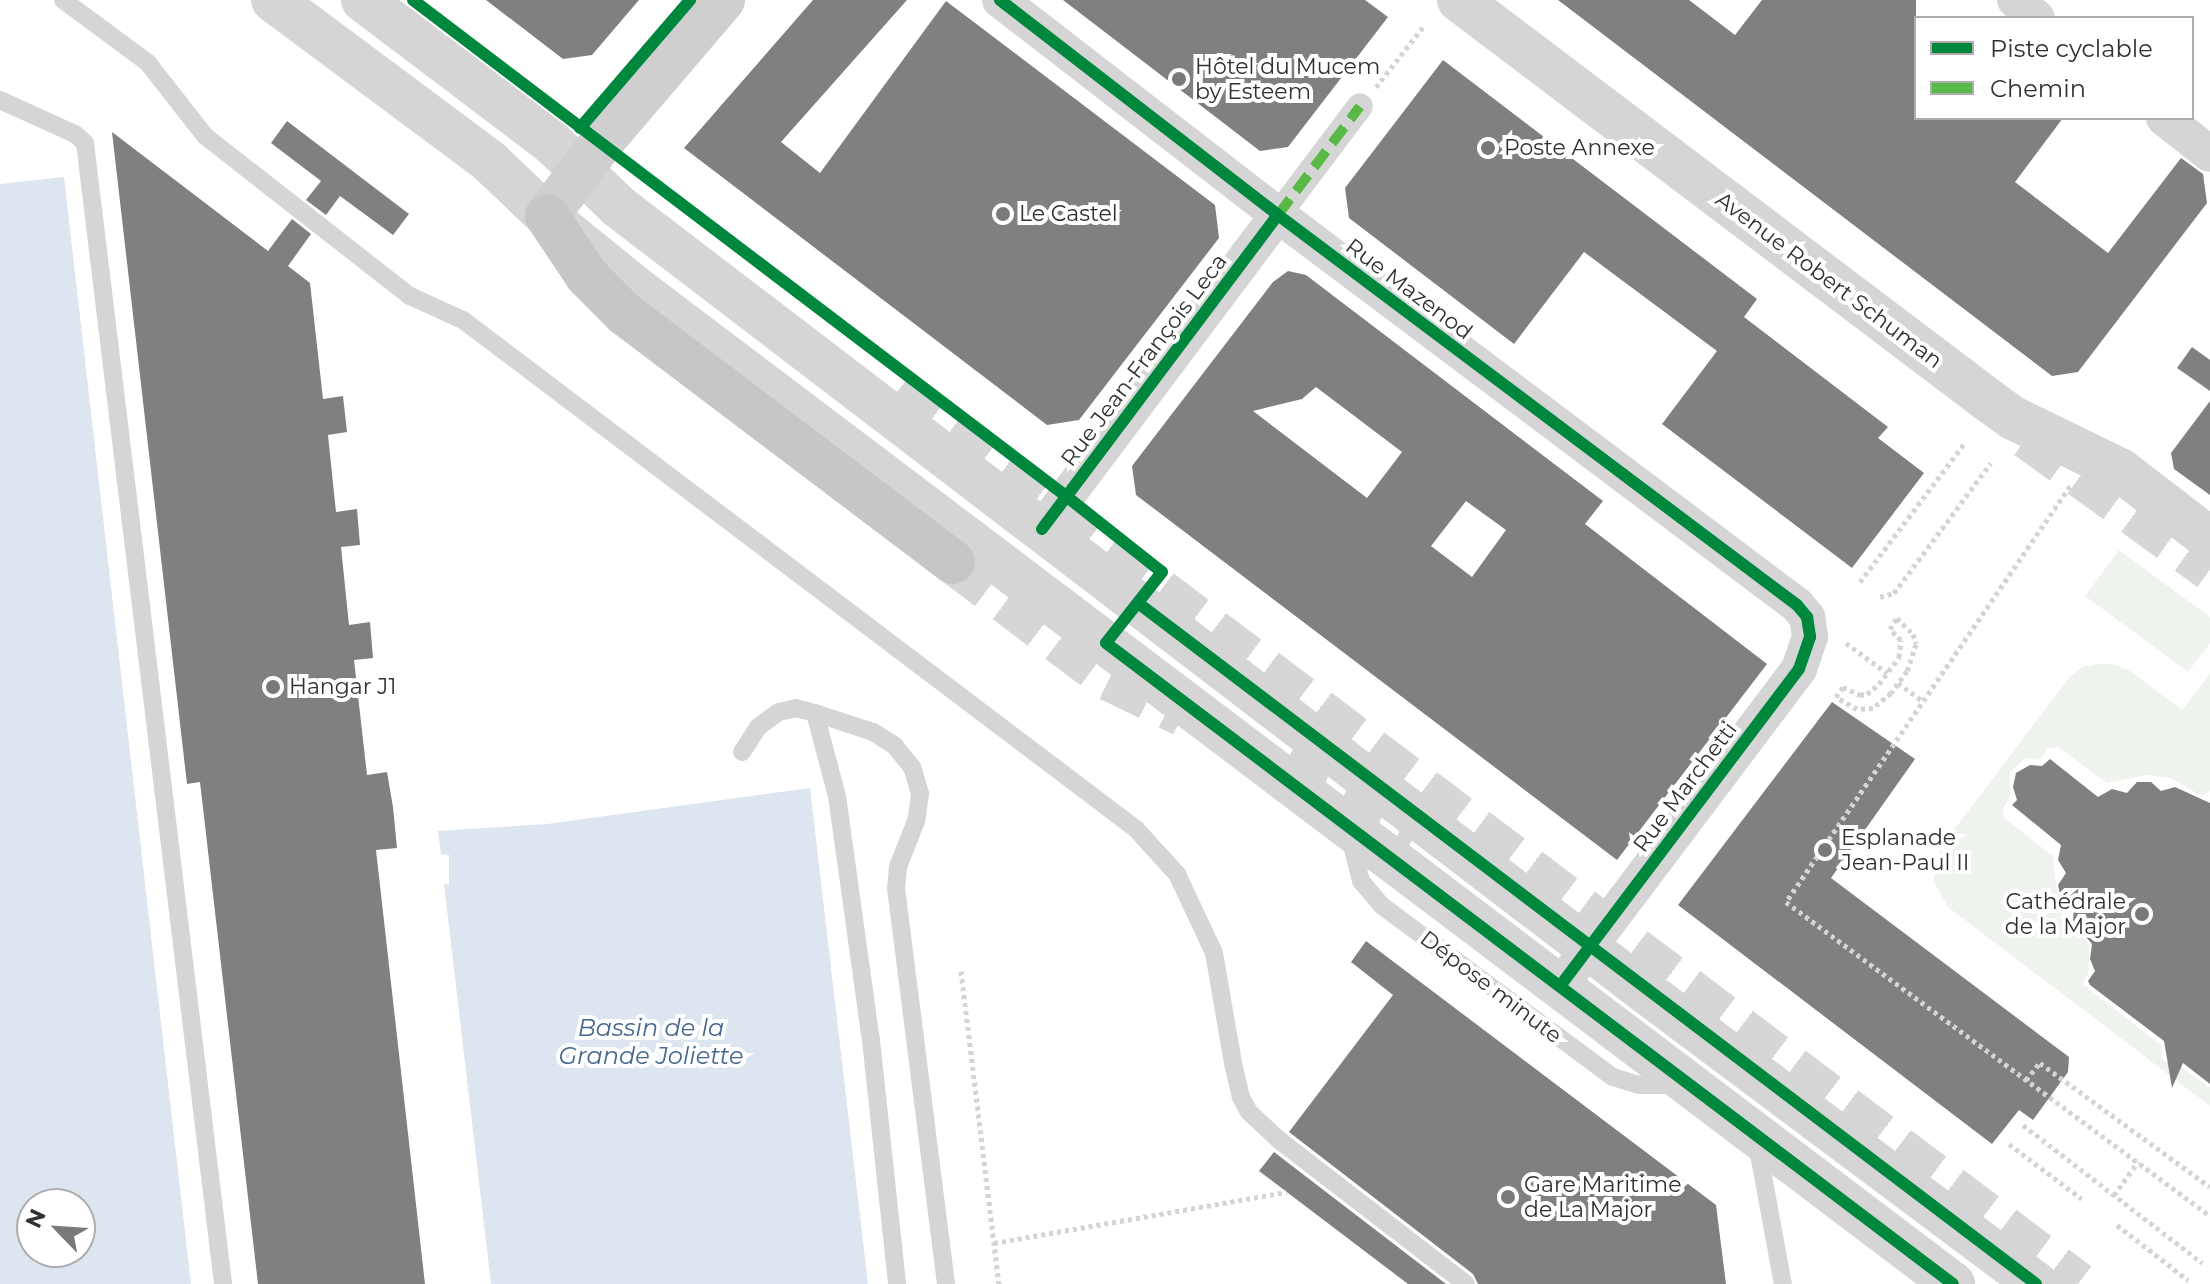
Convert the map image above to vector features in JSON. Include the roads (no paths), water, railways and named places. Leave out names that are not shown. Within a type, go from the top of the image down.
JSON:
[{"type":"highway","points":[[547,216],[587,276],[625,314],[953,562]]},
{"type":"main road","points":[[547,216],[581,169],[723,0]]},
{"type":"street","points":[[273,0],[490,162],[547,216],[633,286],[1953,1284]]},
{"type":"street","points":[[363,0],[581,169],[619,207],[2036,1284]]},
{"type":"street","name":"Rue Mazenod","points":[[1000,0],[1278,215],[1797,605]]},
{"type":"street","name":"Avenue Robert Schuman","points":[[1459,0],[1988,400],[2023,423],[2120,470],[2210,539]]},
{"type":"street","points":[[2015,0],[2035,16]]},
{"type":"street","name":"Rue Jean-François Leca","points":[[1042,529],[1360,106]]},
{"type":"street","points":[[2167,120],[2210,154]]},
{"type":"street","name":"Rue Marchetti","points":[[1561,985],[1799,669],[1809,646],[1810,627],[1797,605]]},
{"type":"lane","points":[[63,0],[148,63],[205,136],[410,296],[463,320],[1136,829],[1177,874],[1214,953],[1233,1063],[1241,1097],[1249,1112],[1279,1140],[1466,1284]]},
{"type":"lane","points":[[0,100],[75,134],[85,143],[223,1284]]},
{"type":"lane","points":[[742,752],[758,727],[779,712],[796,708],[873,732],[894,745],[912,767],[920,794],[916,821],[898,867],[896,888],[946,1284]]},
{"type":"lane","points":[[815,713],[837,796],[871,1040],[897,1284]]},
{"type":"lane","name":"Dépose minute","points":[[1346,823],[1361,881],[1381,905],[1613,1077],[1639,1085],[1688,1083]]},
{"type":"lane","points":[[1755,1133],[1784,1283]]},
{"type":"water","points":[[64,177],[191,1284],[0,1284],[0,184]]},
{"type":"water","name":"Bassin de la Grande Joliette","points":[[810,788],[868,1284],[491,1284],[444,884],[449,884],[449,855],[441,854],[438,831],[547,824]]},
{"type":"tunnel","points":[[897,392],[2078,1284]]},
{"type":"tunnel","points":[[2027,437],[2210,569]]},
{"type":"tunnel","points":[[953,562],[1109,679],[1183,715]]},
{"type":"tunnel","points":[[1285,765],[1417,830]]},
{"type":"place","name":"Hôtel du Mucem by Esteem","points":[[1179,79]]},
{"type":"place","name":"Poste Annexe","points":[[1488,148]]},
{"type":"place","name":"Le Castel","points":[[1003,214]]},
{"type":"place","name":"Hangar J1","points":[[273,687]]},
{"type":"place","name":"Esplanade Jean-Paul II","points":[[1825,850]]},
{"type":"place","name":"Cathédrale de la Major","points":[[2142,914]]},
{"type":"place","name":"Gare Maritime de La Major","points":[[1508,1197]]}]
